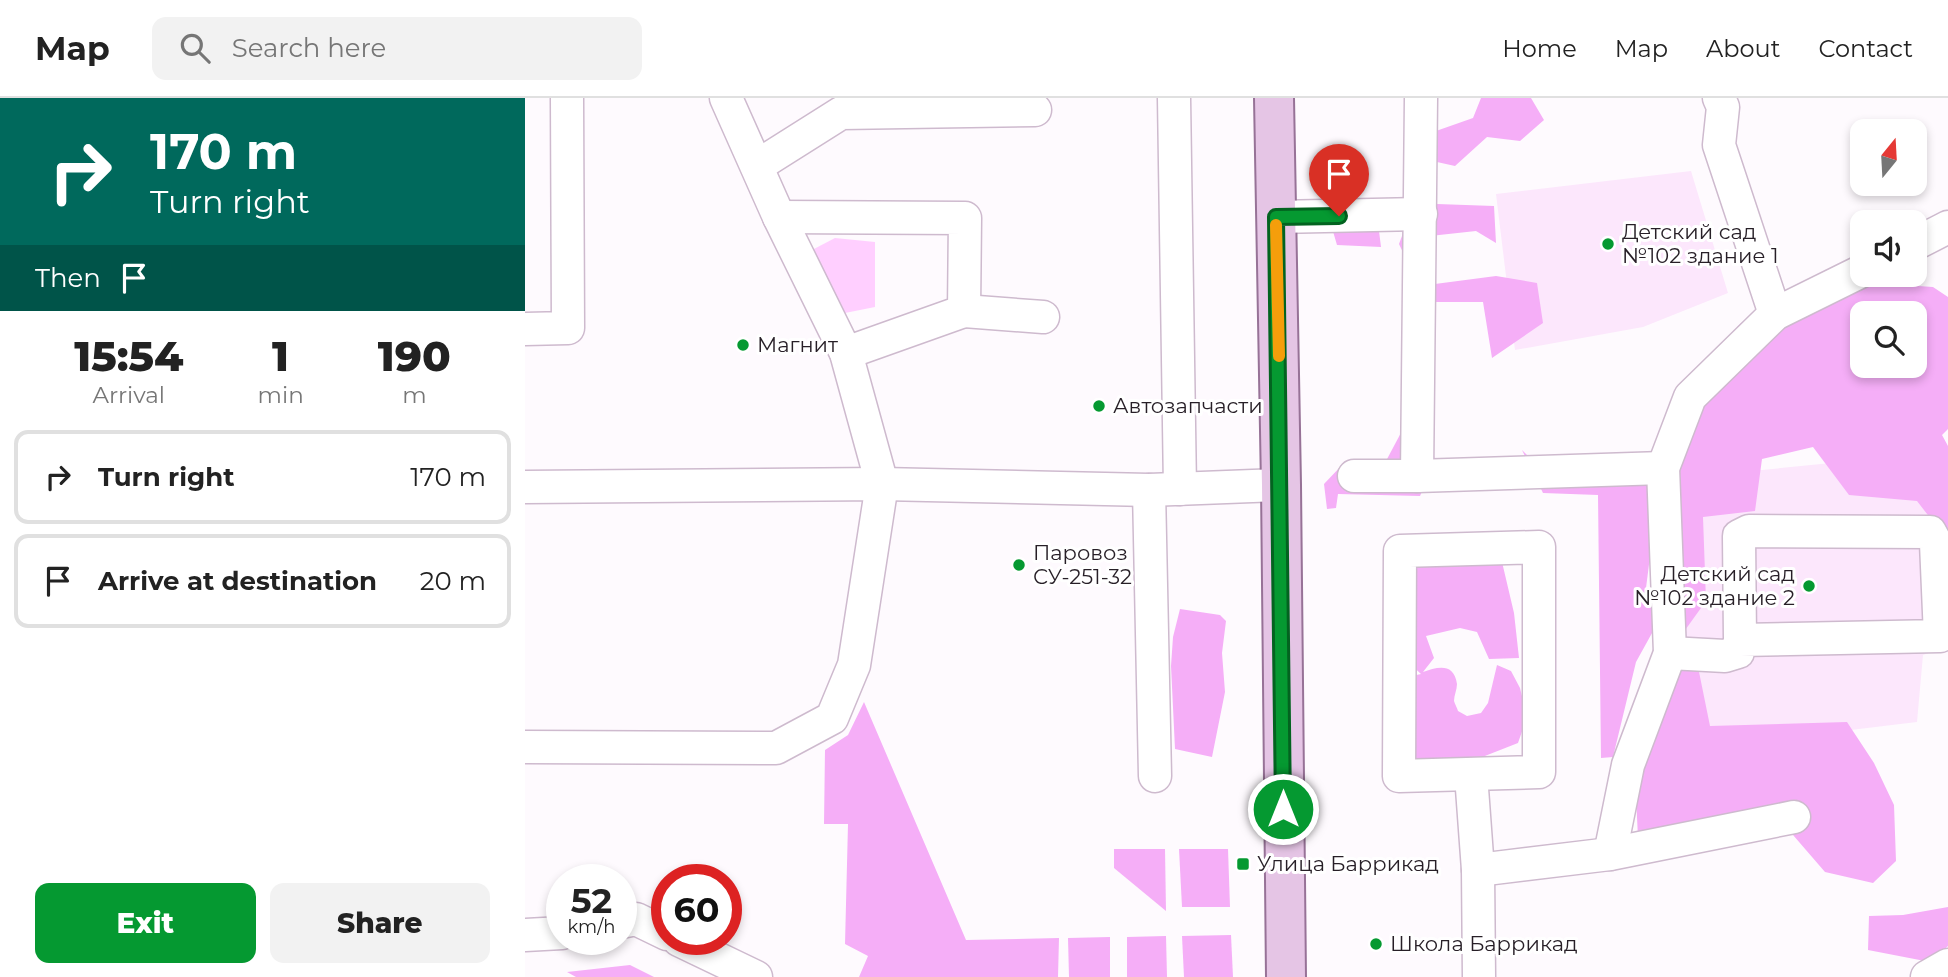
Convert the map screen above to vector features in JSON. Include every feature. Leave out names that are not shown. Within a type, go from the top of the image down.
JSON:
[{"type":"main road","points":[[1274,98],[1286,977]]},
{"type":"street","points":[[525,329],[568,328],[568,98]]},
{"type":"street","points":[[525,747],[776,748],[832,718],[854,664],[883,484],[846,353],[779,217],[726,98]]},
{"type":"street","points":[[1155,776],[1174,98]]},
{"type":"street","points":[[1417,476],[1422,98]]},
{"type":"street","points":[[1719,98],[1723,107],[1719,145],[1775,314]]},
{"type":"street","points":[[757,166],[841,113],[1035,110]]},
{"type":"street","points":[[1276,217],[1421,214]]},
{"type":"street","points":[[779,217],[965,218],[964,311]]},
{"type":"street","points":[[1927,238],[1948,227]]},
{"type":"street","points":[[1610,854],[1628,765],[1670,653],[1663,468],[1690,397],[1775,314],[1850,277]]},
{"type":"street","points":[[846,353],[964,311],[1043,317]]},
{"type":"street","points":[[1353,476],[1663,468]]},
{"type":"street","points":[[525,486],[883,484],[1165,489],[1281,485]]},
{"type":"street","points":[[1670,653],[1725,656],[1738,652],[1738,536],[1749,531],[1930,532],[1936,543],[1940,636],[1740,640]]},
{"type":"street","points":[[1539,547],[1539,772],[1471,775],[1399,776],[1401,551],[1539,547]]},
{"type":"street","points":[[1471,775],[1478,870],[1479,977]]},
{"type":"street","points":[[1478,870],[1610,854],[1794,817]]},
{"type":"street","points":[[525,935],[546,934]]},
{"type":"street","points":[[710,955],[756,977]]},
{"type":"street","points":[[1927,977],[1948,965]]},
{"type":"shaded area","points":[[1481,98],[1531,98],[1544,120],[1520,141],[1487,137],[1455,166],[1437,162],[1436,131],[1473,118]]},
{"type":"shaded area","name":"Детский сад №102 здание 1","points":[[1691,171],[1728,293],[1643,327],[1515,350],[1496,194]]},
{"type":"shaded area","points":[[1323,198],[1353,200],[1379,231],[1381,247],[1337,245],[1331,210]]},
{"type":"shaded area","points":[[1437,204],[1494,206],[1496,243],[1476,231],[1430,236],[1408,263],[1399,244],[1412,209]]},
{"type":"shaded area","points":[[835,238],[875,242],[875,307],[840,314],[812,250]]},
{"type":"shaded area","points":[[1496,276],[1537,283],[1543,323],[1492,358],[1483,302],[1436,302],[1427,340],[1412,287]]},
{"type":"shaded area","points":[[1850,286],[1933,287],[1948,297],[1948,429],[1942,435],[1948,446],[1948,541],[1917,501],[1849,495],[1813,447],[1762,459],[1755,511],[1703,517],[1706,601],[1683,633],[1672,464],[1679,389],[1741,323],[1809,307]]},
{"type":"shaded area","points":[[1403,429],[1431,432],[1435,463],[1420,496],[1338,494],[1336,508],[1327,509],[1324,484],[1343,464],[1386,461]]},
{"type":"shaded area","points":[[1522,450],[1552,480],[1644,458],[1658,494],[1646,588],[1657,624],[1636,662],[1613,757],[1601,758],[1598,495],[1543,493]]},
{"type":"shaded area","name":"Детский сад №102 здание 2","points":[[1902,456],[1948,525],[1948,646],[1923,655],[1917,722],[1678,751],[1665,477],[1701,476]]},
{"type":"shaded area","points":[[1498,545],[1514,613],[1519,658],[1489,659],[1477,632],[1460,628],[1426,636],[1434,658],[1423,672],[1444,668],[1452,672],[1457,684],[1454,701],[1458,711],[1467,716],[1481,713],[1488,703],[1497,665],[1511,671],[1520,688],[1527,717],[1518,743],[1467,763],[1406,763],[1412,676],[1421,674],[1408,662],[1398,547]]},
{"type":"shaded area","points":[[1180,609],[1220,615],[1226,621],[1222,653],[1225,692],[1212,757],[1175,749],[1171,666],[1173,637]]},
{"type":"shaded area","points":[[1697,662],[1710,726],[1847,722],[1874,763],[1894,805],[1896,861],[1873,883],[1825,872],[1793,835],[1638,838],[1635,775],[1669,672]]},
{"type":"shaded area","points":[[864,702],[966,940],[1059,938],[1058,977],[859,977],[868,956],[845,944],[848,824],[824,824],[825,750],[848,735]]},
{"type":"shaded area","points":[[1114,849],[1165,849],[1166,911],[1114,868]]},
{"type":"shaded area","points":[[1179,849],[1228,849],[1230,907],[1182,907]]},
{"type":"shaded area","points":[[1948,907],[1948,946],[1930,962],[1868,950],[1869,916],[1903,915]]},
{"type":"shaded area","points":[[1231,935],[1233,977],[1184,977],[1182,936]]},
{"type":"shaded area","points":[[1166,936],[1167,977],[1127,977],[1127,937]]},
{"type":"shaded area","points":[[1110,937],[1110,977],[1069,977],[1068,938]]},
{"type":"shaded area","points":[[630,965],[654,977],[576,977],[567,972]]},
{"type":"slow traffic","points":[[1276,225],[1279,356]]},
{"type":"place","name":"Детский сад №102 здание 1","points":[[1608,244]]},
{"type":"place","name":"Магнит","points":[[743,345]]},
{"type":"place","name":"Автозапчасти","points":[[1099,406]]},
{"type":"place","name":"Паровоз СУ-251-32","points":[[1019,565]]},
{"type":"place","name":"Детский сад №102 здание 2","points":[[1809,586]]},
{"type":"place","name":"Улица Баррикад","points":[[1243,864]]},
{"type":"place","name":"Школа Баррикад","points":[[1376,944]]},
{"type":"route","points":[[1283,809],[1276,217],[1339,216]]}]
